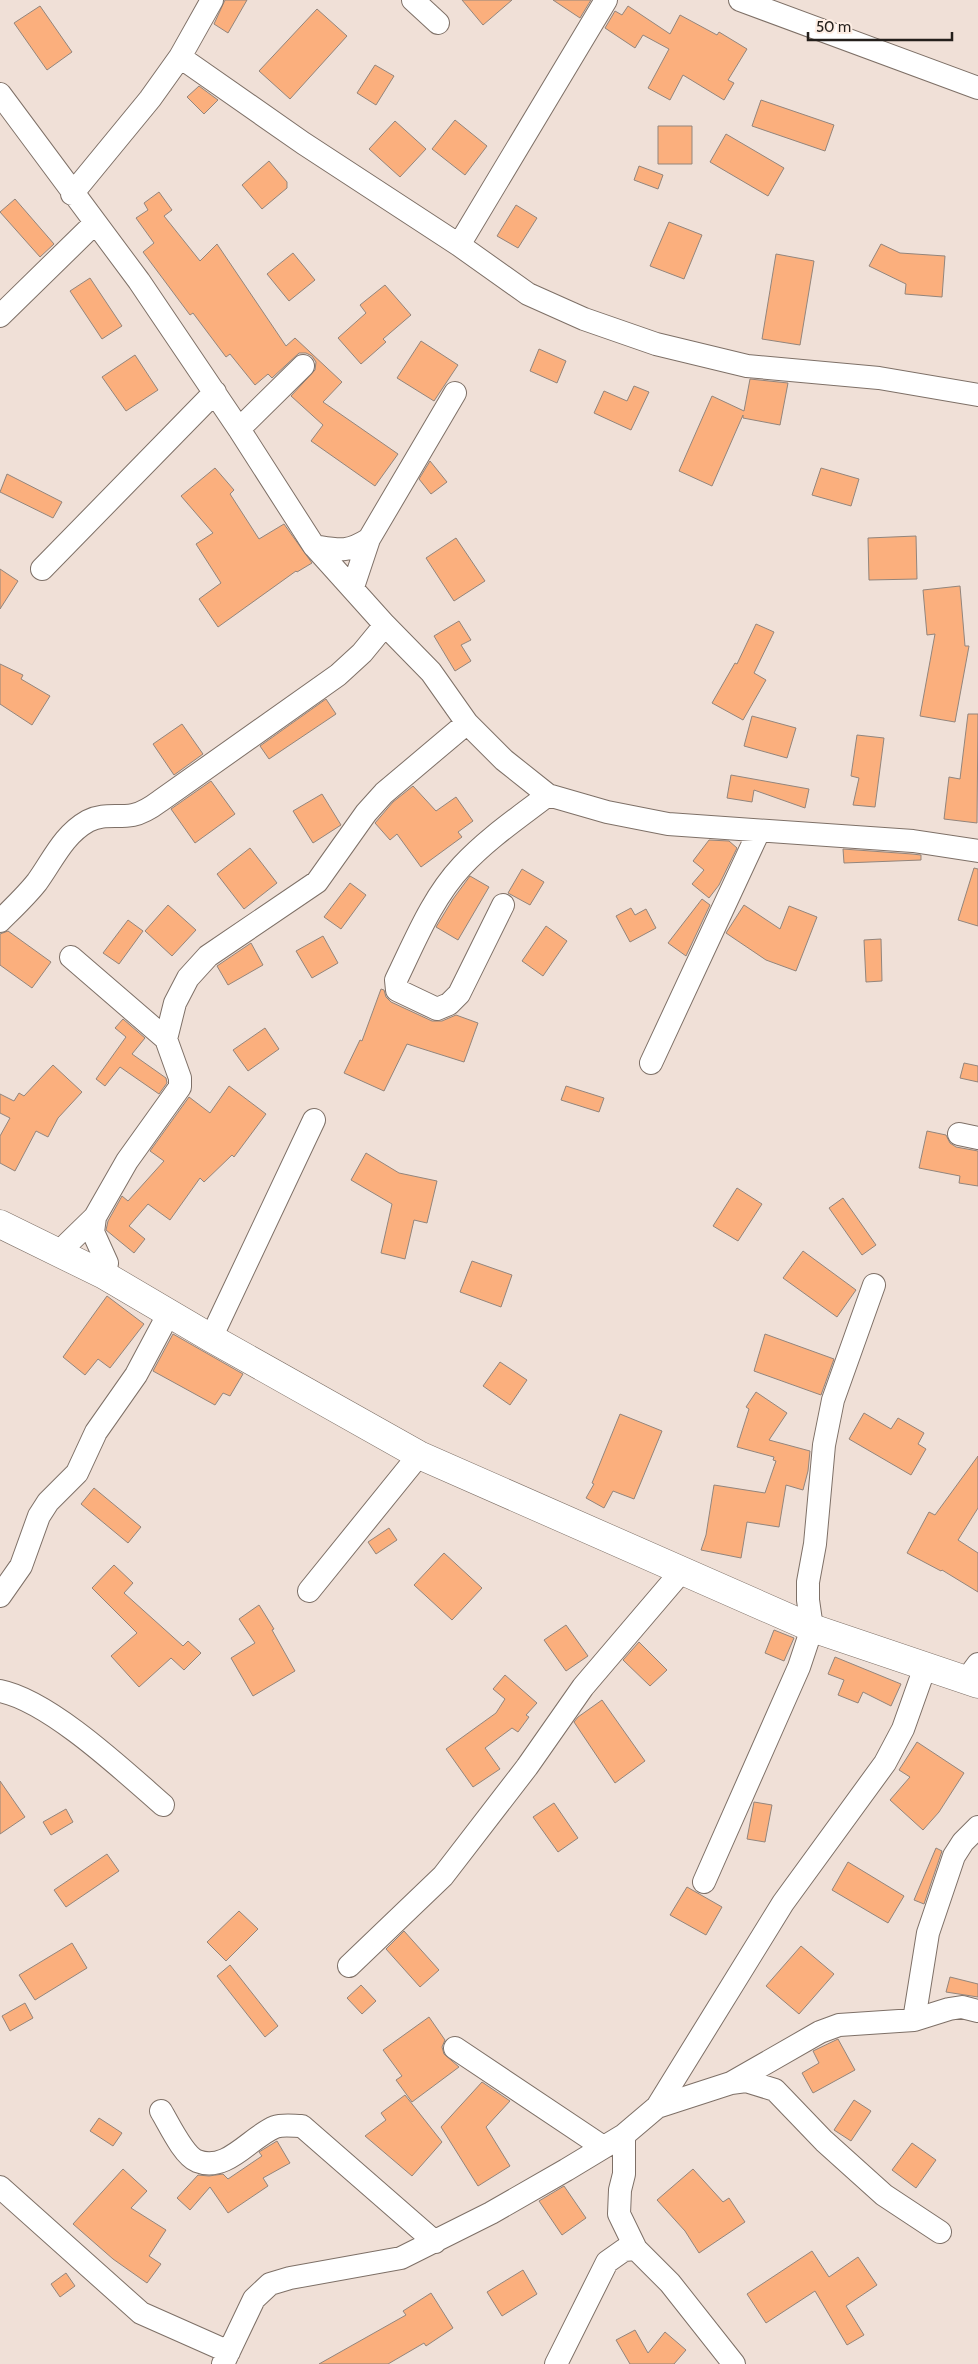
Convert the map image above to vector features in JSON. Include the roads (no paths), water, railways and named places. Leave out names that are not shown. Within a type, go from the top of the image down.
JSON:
[{"type":"street","points":[[72,194],[150,99],[180,57],[212,0]]},
{"type":"street","points":[[413,0],[438,24]]},
{"type":"street","points":[[459,245],[606,0]]},
{"type":"street","points":[[740,0],[978,88]]},
{"type":"street","points":[[180,57],[303,143],[459,245],[528,294],[584,319],[656,344],[747,366],[879,378],[978,395]]},
{"type":"street","points":[[0,94],[72,194],[139,281],[239,428],[314,546],[384,625],[432,672],[467,723],[504,760],[548,795],[607,812],[668,824],[913,841],[978,851]]},
{"type":"street","points":[[0,316],[95,224]]},
{"type":"street","points":[[239,428],[303,366]]},
{"type":"street","points":[[42,569],[215,392]]},
{"type":"street","points":[[353,588],[369,539],[454,393]]},
{"type":"street","points":[[314,546],[345,551],[369,539]]},
{"type":"street","points":[[0,921],[38,880],[59,847],[72,833],[88,822],[104,815],[132,815],[144,811],[160,801],[338,675],[362,653],[384,625]]},
{"type":"street","points":[[166,1039],[179,995],[188,978],[208,956],[317,882],[366,813],[384,793],[467,723]]},
{"type":"street","points":[[503,905],[459,994],[449,1004],[437,1009],[397,990],[396,980],[437,899],[461,867],[493,837],[548,795]]},
{"type":"street","points":[[651,1063],[759,831]]},
{"type":"street","points":[[59,1252],[95,1217],[127,1161],[180,1087],[180,1078],[166,1039],[71,956]]},
{"type":"street","points":[[211,1338],[314,1120]]},
{"type":"street","points":[[95,1217],[94,1232],[107,1262],[104,1275]]},
{"type":"street","points":[[0,1224],[104,1275],[211,1338],[419,1455],[681,1572],[812,1628],[925,1667],[974,1676]]},
{"type":"street","points":[[704,1882],[799,1667],[812,1628],[808,1600],[808,1582],[815,1544],[824,1445],[833,1400],[874,1285]]},
{"type":"street","points":[[0,1596],[21,1566],[39,1516],[48,1502],[77,1473],[96,1432],[136,1375],[169,1313]]},
{"type":"street","points":[[309,1591],[419,1455]]},
{"type":"street","points":[[349,1966],[443,1876],[528,1767],[583,1687],[681,1572]]},
{"type":"street","points":[[0,2187],[141,2313],[226,2358],[254,2299],[270,2284],[290,2278],[401,2258],[491,2213],[624,2135],[657,2107],[783,1903],[885,1763],[903,1729],[925,1667]]},
{"type":"street","points":[[0,1691],[9,1693],[45,1712],[100,1750],[163,1805]]},
{"type":"street","points":[[914,2020],[928,1933],[954,1856],[963,1842],[978,1827]]},
{"type":"street","points":[[657,2107],[731,2082],[820,2032],[839,2025],[914,2020],[962,2007],[978,2011]]},
{"type":"street","points":[[455,2048],[603,2147]]},
{"type":"street","points":[[731,2082],[746,2081],[775,2090],[824,2141],[884,2195],[940,2232]]},
{"type":"street","points":[[161,2111],[184,2148],[196,2161],[216,2164],[231,2158],[257,2136],[277,2126],[302,2126],[435,2242]]},
{"type":"street","points":[[624,2135],[624,2174],[620,2190],[619,2214],[636,2249],[670,2283],[734,2364]]},
{"type":"street","points":[[556,2364],[607,2262],[618,2252],[636,2249]]}]
